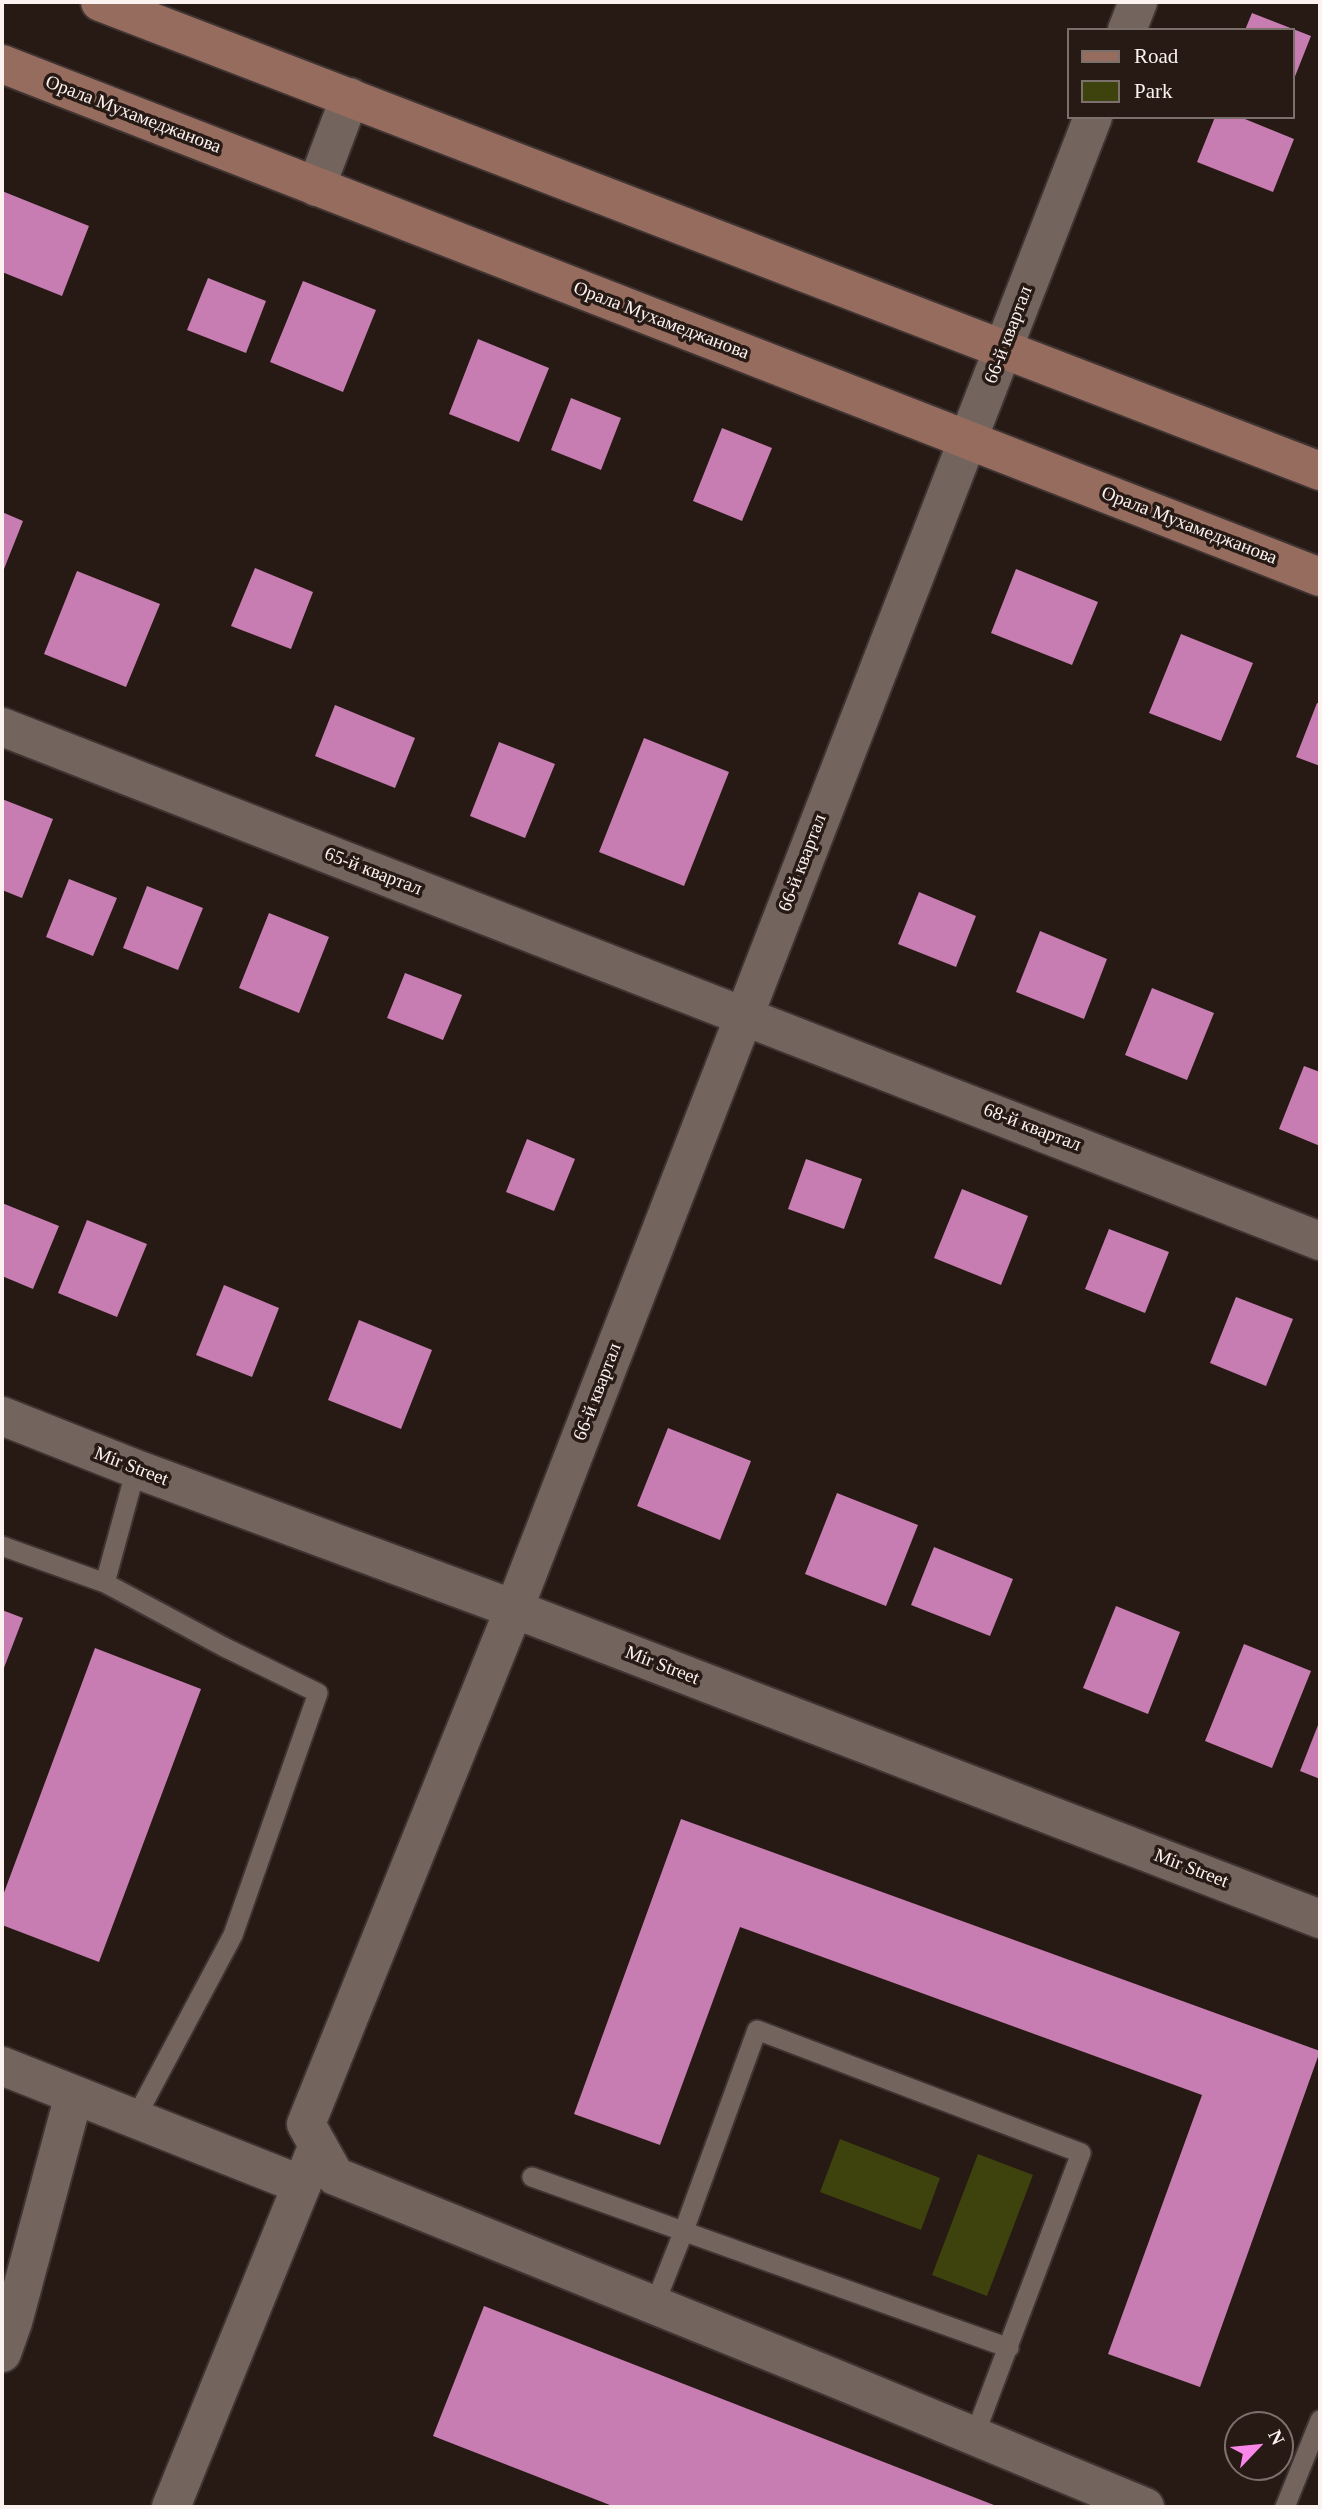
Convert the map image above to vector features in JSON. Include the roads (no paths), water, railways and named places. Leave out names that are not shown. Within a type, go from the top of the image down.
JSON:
[{"type":"street","points":[[100,2],[1320,471]]},
{"type":"street","points":[[1128,28],[1138,2]]},
{"type":"street","name":"Орала Мухамеджанова","points":[[2,64],[1320,577]]},
{"type":"street","points":[[316,187],[349,97]]},
{"type":"street","name":"66-й квартал","points":[[318,2145],[306,2123],[514,1609],[1092,119]]},
{"type":"street","name":"65-й квартал","points":[[2,727],[744,1016]]},
{"type":"street","name":"68-й квартал","points":[[744,1016],[1320,1241]]},
{"type":"street","name":"Mir Street","points":[[2,1416],[136,1469],[514,1609],[1320,1919]]},
{"type":"street","points":[[2,2066],[302,2185]]},
{"type":"street","points":[[2,2353],[13,2322],[74,2095]]},
{"type":"street","points":[[171,2507],[318,2145]]},
{"type":"street","points":[[318,2145],[335,2176],[1145,2507]]},
{"type":"lane","points":[[105,1583],[136,1469]]},
{"type":"lane","points":[[2,1546],[105,1583],[224,1647],[318,1693],[233,1935],[135,2119]]},
{"type":"lane","points":[[654,2306],[757,2030],[1081,2152],[974,2437]]},
{"type":"lane","points":[[532,2177],[1009,2348]]},
{"type":"lane","points":[[1285,2507],[1320,2420]]}]
